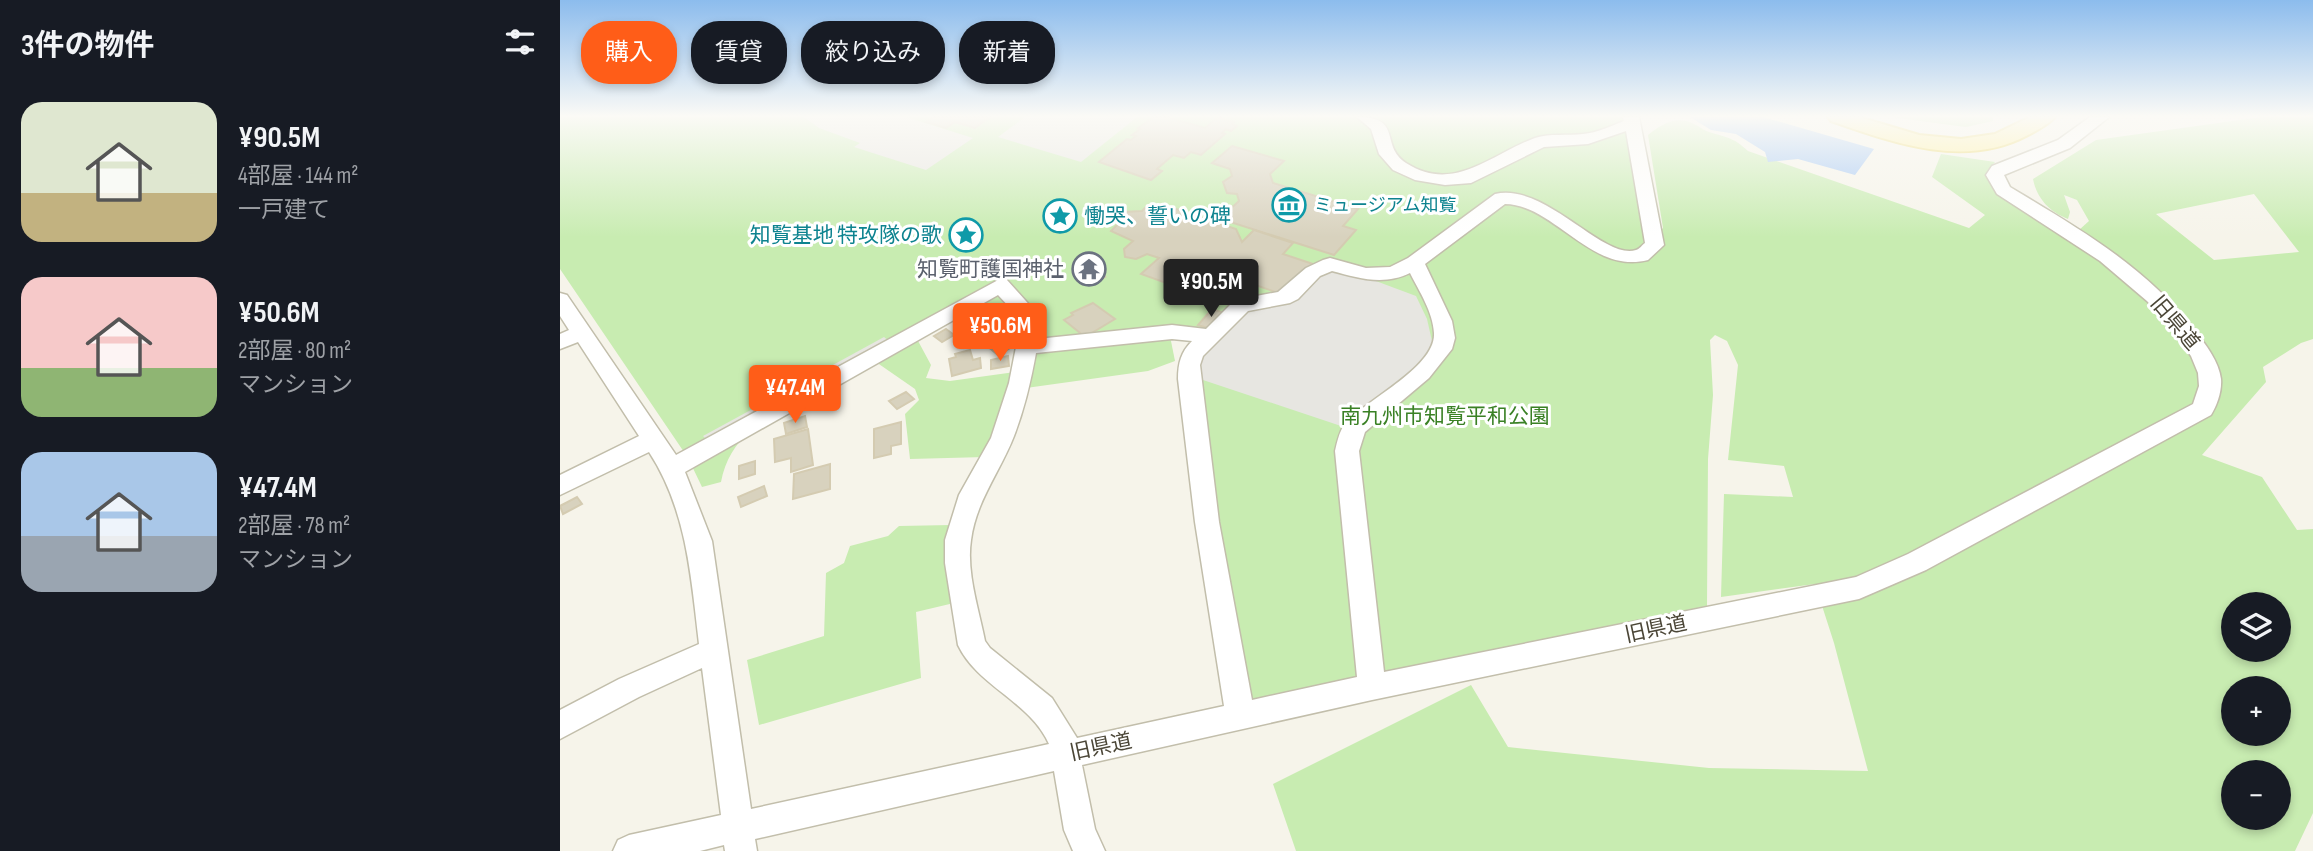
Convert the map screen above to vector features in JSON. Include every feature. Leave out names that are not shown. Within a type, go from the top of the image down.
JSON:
[{"type":"street","points":[[1390,157],[1399,166],[1421,176],[1445,180],[1465,179],[1511,157]]},
{"type":"street","points":[[1240,716],[1207,522],[1189,379],[1189,365],[1194,353],[1242,305],[1283,298],[1324,266],[1341,265],[1366,274],[1387,275],[1415,262],[1501,198],[1508,196],[1525,201],[1604,249],[1630,256],[1647,253],[1655,245],[1638,157]]},
{"type":"street","name":"旧県道","points":[[629,851],[706,835],[740,838],[1066,755],[1240,716],[1859,588],[1917,562],[2203,409],[2210,383],[2204,360],[2189,336],[2158,300],[2095,247],[2003,190],[1996,180],[1998,170],[2032,157]]},
{"type":"street","points":[[1372,687],[1347,451],[1351,433],[1357,426],[1427,366],[1443,345],[1444,328],[1415,262]]},
{"type":"street","points":[[672,468],[1000,285],[1024,310],[1027,347],[1020,383],[1002,438],[971,495],[958,540],[958,563],[972,645],[980,657],[1042,707],[1062,737],[1080,830],[1089,851]]},
{"type":"street","points":[[560,300],[672,468],[699,541],[740,838]]},
{"type":"street","points":[[560,342],[582,332]]},
{"type":"street","points":[[1027,347],[1172,332],[1209,336]]},
{"type":"street","points":[[560,486],[651,440]]},
{"type":"street","points":[[560,725],[629,688],[714,650]]},
{"type":"green space","name":"南九州市知覧平和公園","points":[[560,157],[1645,157],[1658,234],[1663,228],[1652,157],[1764,157],[1969,228],[1985,215],[1932,177],[1940,157],[1995,162],[1986,173],[1993,188],[2022,207],[2079,230],[2089,221],[2077,200],[2064,195],[2070,212],[2068,219],[2061,216],[2041,199],[2033,179],[2069,157],[2313,157],[2313,339],[2301,343],[2263,367],[2266,382],[2202,455],[2262,477],[2297,530],[2313,529],[2313,813],[2295,851],[1296,851],[1273,784],[1471,685],[1508,747],[1709,768],[1868,771],[1834,643],[1815,584],[1721,597],[1724,494],[1793,497],[1784,466],[1728,460],[1738,365],[1727,341],[1715,335],[1710,340],[1713,395],[1708,459],[1707,606],[1254,701],[1245,696],[1195,366],[1221,333],[1044,342],[1010,332],[982,308],[986,298],[686,455],[560,269]],"holes":[[[2254,194],[2299,252],[2214,260],[2156,214]]]},
{"type":"green space","points":[[1170,336],[1175,361],[1148,371],[1026,388],[1033,349]]},
{"type":"green space","points":[[917,339],[931,365],[926,378],[950,381],[1015,372],[985,457],[910,459],[905,414],[919,400],[915,389],[876,362]]},
{"type":"green space","points":[[751,429],[732,453],[721,482],[702,487],[690,462]]},
{"type":"green space","points":[[951,525],[954,603],[916,612],[921,678],[759,725],[747,660],[824,636],[826,573],[844,563],[850,546],[888,536],[899,526]]},
{"type":"shaded area","points":[[884,157],[946,157],[926,170]]},
{"type":"shaded area","points":[[1063,157],[1088,157],[1081,162]]},
{"type":"shaded area","points":[[1341,268],[1416,296],[1427,319],[1434,350],[1344,427],[1197,378],[1201,354],[1239,313],[1315,275]]},
{"type":"shaded area","points":[[884,337],[890,342],[709,442],[703,436]]},
{"type":"water","points":[[1766,157],[1868,157],[1855,175],[1798,159],[1768,162]]},
{"type":"building","points":[[1105,157],[1171,157],[1157,169],[1162,171],[1151,180],[1099,162]]},
{"type":"building","name":"ミュージアム知覧","points":[[1219,157],[1269,157],[1284,161],[1270,174],[1273,183],[1358,209],[1343,226],[1356,230],[1334,255],[1224,220],[1231,213],[1227,212],[1239,201],[1237,194],[1227,193],[1223,182],[1232,176],[1230,169],[1212,163]]},
{"type":"building","points":[[1161,204],[1236,229],[1242,242],[1254,230],[1293,243],[1283,254],[1313,264],[1284,295],[1241,280],[1219,302],[1141,274],[1159,258],[1147,254],[1136,259],[1125,257],[1124,249],[1133,241],[1111,231],[1121,221],[1118,217],[1123,212],[1142,211],[1147,206],[1153,208]]},
{"type":"building","name":"知覧町護国神社","points":[[1093,260],[1103,267],[1097,271],[1105,277],[1098,281],[1090,275],[1085,278],[1075,271]]},
{"type":"building","points":[[1093,303],[1115,319],[1085,337],[1064,320],[1073,315],[1071,313]]},
{"type":"building","points":[[1007,306],[1016,317],[1002,323],[993,313]]},
{"type":"building","points":[[1212,309],[1224,313],[1210,329],[1198,325]]},
{"type":"building","points":[[980,310],[996,329],[973,340],[966,331],[973,327],[971,324],[964,327],[959,320]]},
{"type":"building","points":[[946,329],[954,335],[942,342],[934,336]]},
{"type":"building","points":[[999,337],[1012,347],[998,355],[986,345]]},
{"type":"building","points":[[970,350],[973,360],[980,358],[981,368],[952,376],[949,359],[956,357],[955,354]]},
{"type":"building","points":[[1008,356],[1009,366],[991,369],[991,360]]},
{"type":"building","points":[[906,392],[914,399],[897,409],[889,401]]},
{"type":"building","points":[[805,416],[807,427],[786,434],[784,423]]},
{"type":"building","points":[[901,422],[901,444],[891,446],[891,454],[874,458],[874,429]]},
{"type":"building","points":[[808,429],[813,465],[791,472],[791,458],[775,462],[774,439]]},
{"type":"building","points":[[755,461],[755,474],[739,479],[739,466]]},
{"type":"building","points":[[830,464],[830,489],[793,499],[794,474]]},
{"type":"building","points":[[764,486],[767,496],[741,507],[738,497]]},
{"type":"building","points":[[577,497],[582,504],[563,514],[560,506]]},
{"type":"place","name":"ミュージアム知覧","points":[[1289,205]]},
{"type":"place","name":"慟哭、誓いの碑","points":[[1060,216]]},
{"type":"place","name":"知覧基地 特攻隊の歌","points":[[966,235]]},
{"type":"place","name":"知覧町護国神社","points":[[1089,269]]}]
